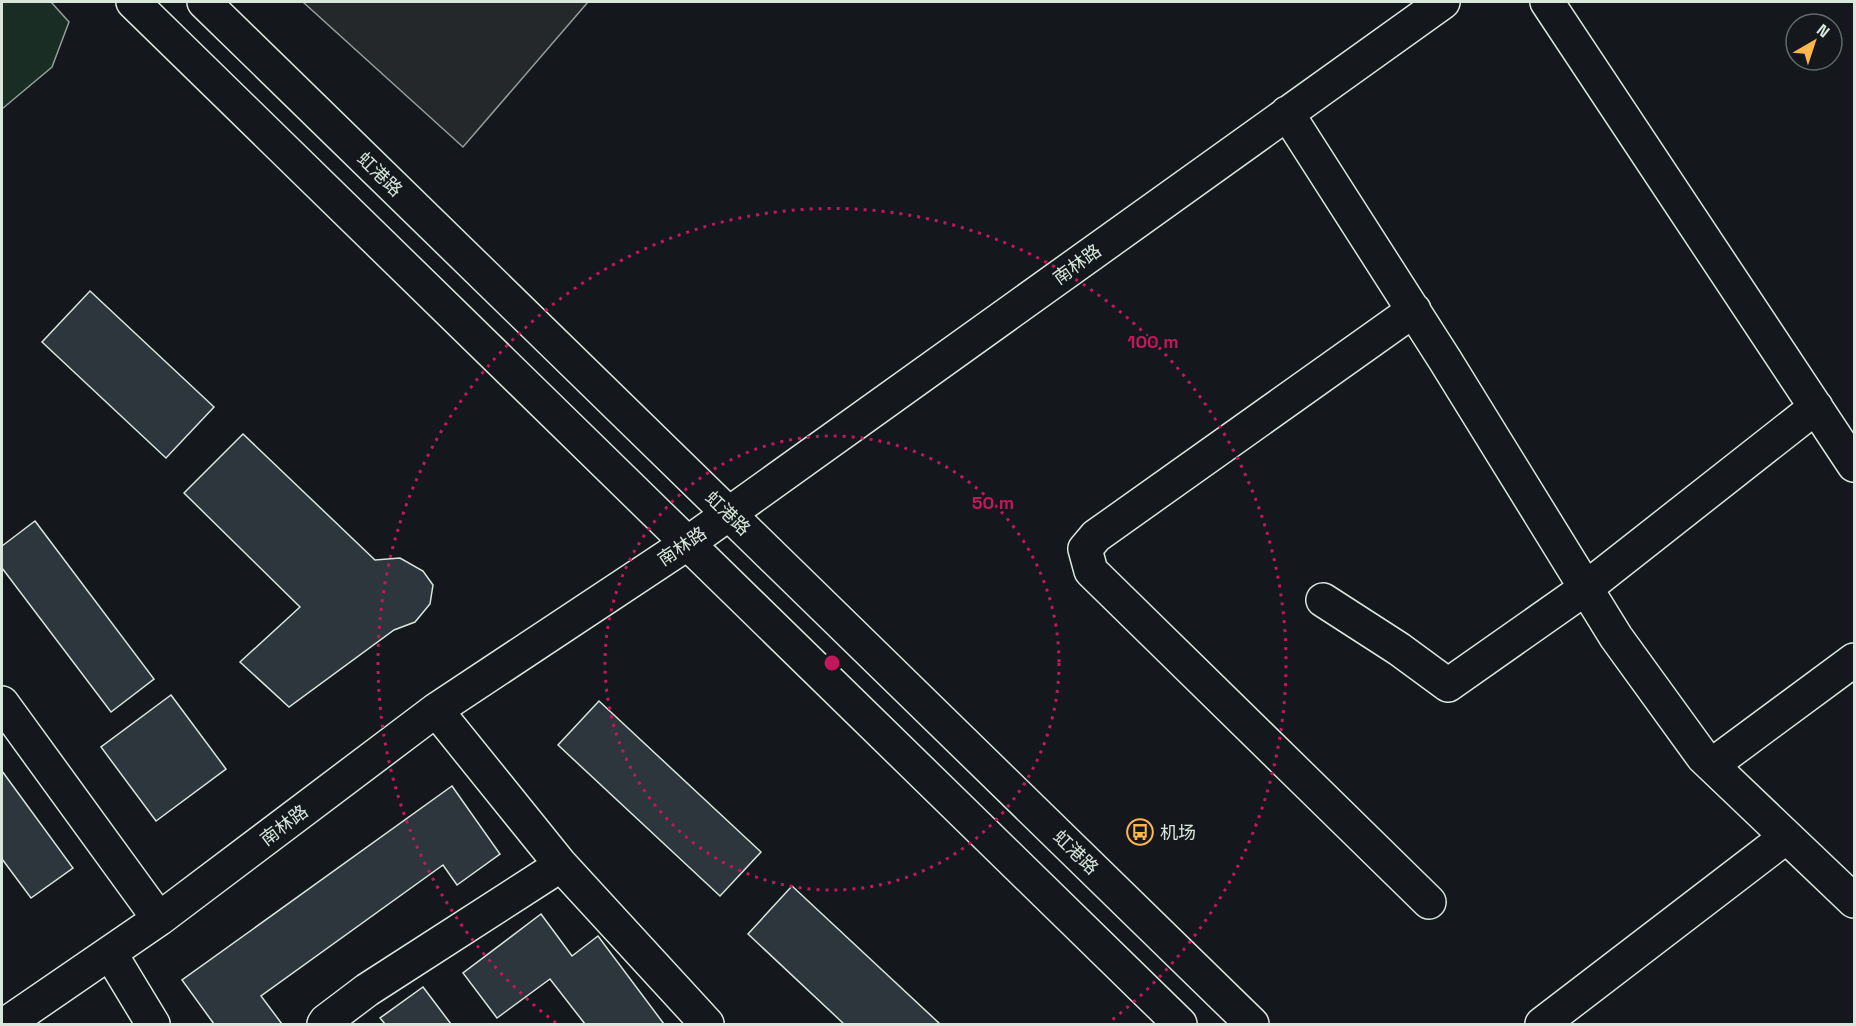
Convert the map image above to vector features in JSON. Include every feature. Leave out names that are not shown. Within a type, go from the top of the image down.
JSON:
[{"type":"main road","points":[[133,2],[1180,1024]]},
{"type":"main road","name":"虹港路","points":[[204,2],[1252,1024]]},
{"type":"main road","name":"南林路","points":[[6,1024],[159,919],[436,710],[688,543],[1443,2]]},
{"type":"main road","points":[[1547,2],[1854,465]]},
{"type":"main road","points":[[1287,113],[1414,310],[1616,637],[1703,757],[1854,902]]},
{"type":"main road","points":[[1414,310],[1096,536],[1085,549],[1091,571],[1429,902]]},
{"type":"main road","points":[[1323,600],[1399,649],[1448,685],[1586,588],[1816,407]]},
{"type":"main road","points":[[1712,765],[1854,660]]},
{"type":"main road","points":[[2,703],[159,919]]},
{"type":"main road","points":[[436,710],[561,865],[707,1024]]},
{"type":"main road","points":[[1542,1024],[1786,837]]},
{"type":"main road","points":[[324,1024],[367,990],[561,865]]},
{"type":"main road","points":[[110,953],[153,1024]]},
{"type":"green space","points":[[2,2],[51,2],[69,22],[52,67],[2,109]]},
{"type":"shaded area","points":[[303,2],[588,2],[463,147]]},
{"type":"building","points":[[90,291],[214,407],[166,458],[42,342]]},
{"type":"building","points":[[243,434],[375,560],[400,558],[423,571],[433,585],[430,604],[415,622],[394,630],[289,707],[240,662],[300,607],[184,493]]},
{"type":"building","points":[[35,521],[154,679],[111,712],[2,568],[2,546]]},
{"type":"building","points":[[171,695],[226,769],[156,821],[101,747]]},
{"type":"building","points":[[599,701],[761,852],[720,896],[558,745]]},
{"type":"building","points":[[2,771],[73,868],[31,898],[2,859]]},
{"type":"building","points":[[452,786],[500,854],[457,885],[443,865],[261,996],[282,1024],[214,1024],[182,980]]},
{"type":"building","points":[[792,886],[940,1024],[844,1024],[748,934]]},
{"type":"building","points":[[541,914],[572,956],[598,936],[664,1024],[585,1024],[550,979],[497,1018],[463,973]]},
{"type":"building","points":[[423,987],[451,1024],[385,1024],[380,1018]]},
{"type":"place","name":"机场","points":[[1140,832]]}]
